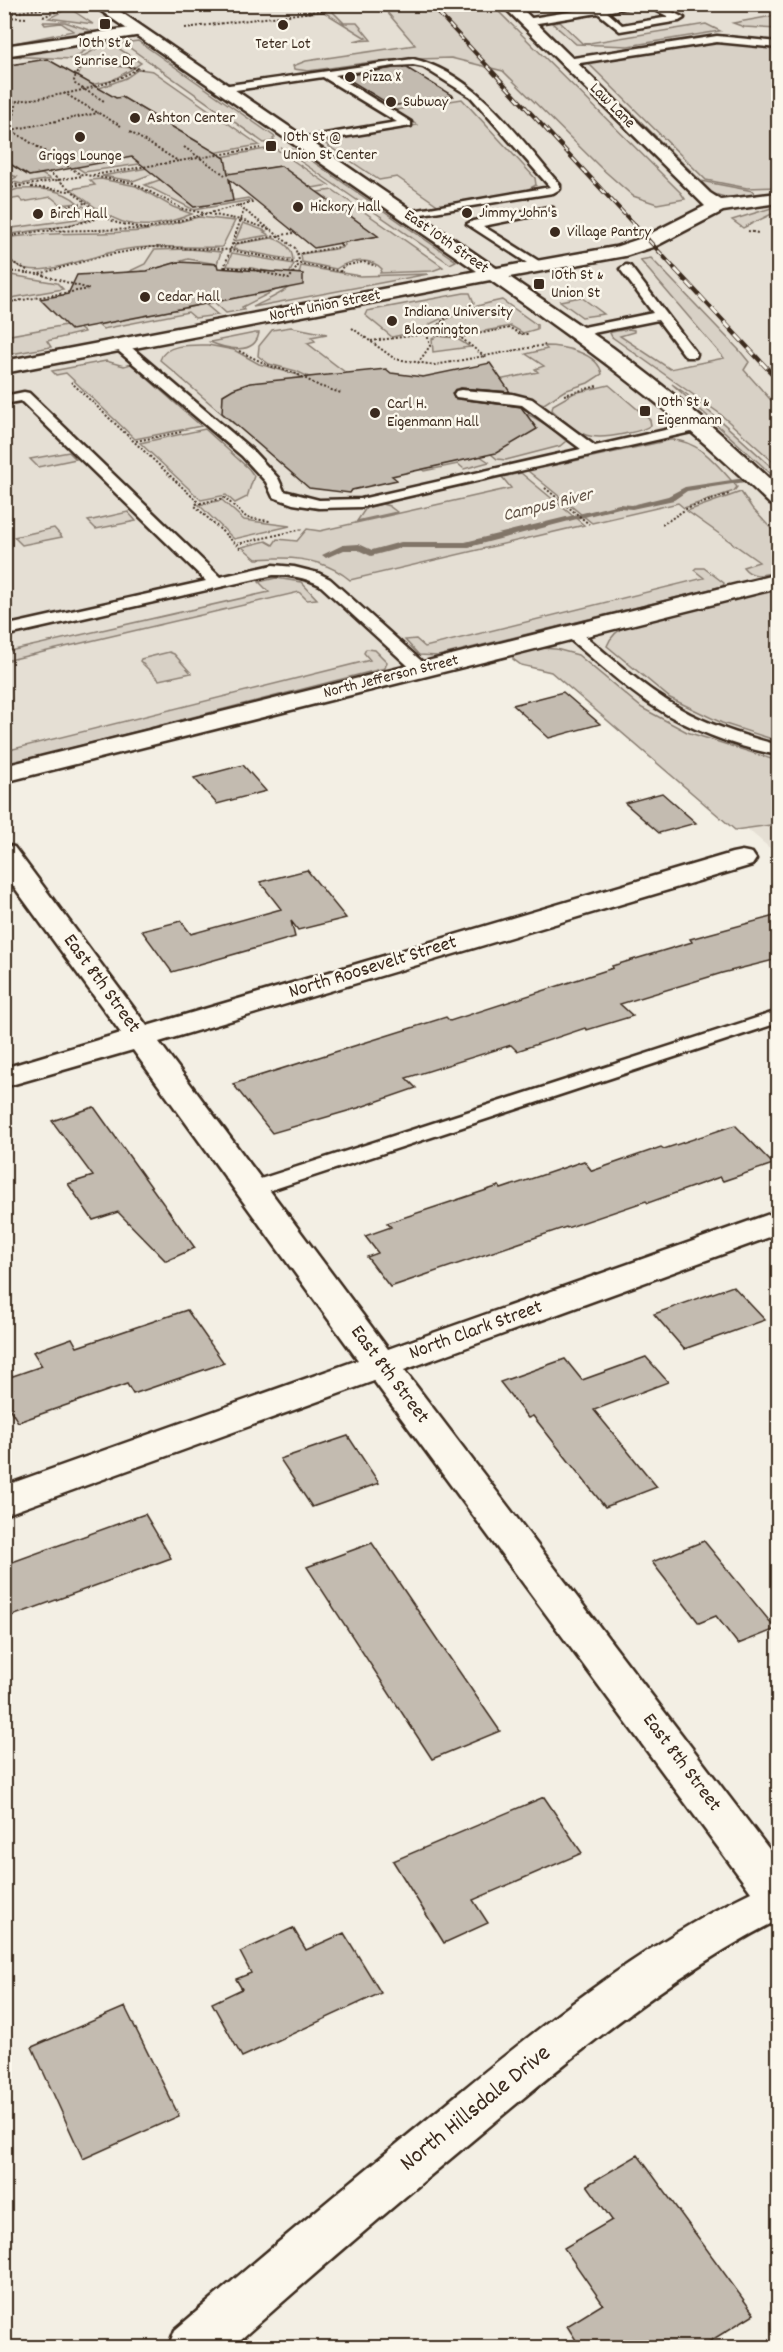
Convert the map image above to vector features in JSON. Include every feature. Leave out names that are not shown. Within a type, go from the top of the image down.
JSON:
[{"type":"street","name":"East 10th Street","points":[[98,4],[578,332],[640,377],[700,426],[756,476],[778,500]]},
{"type":"street","name":"Law Lane","points":[[510,6],[704,197],[718,206]]},
{"type":"street","points":[[4,51],[137,32]]},
{"type":"street","name":"North Union Street","points":[[4,367],[618,252],[649,242],[718,206],[778,198]]},
{"type":"street","name":"North Jefferson Street","points":[[4,774],[778,581]]},
{"type":"street","name":"East 8th Street","points":[[4,853],[381,1365],[778,1894]]},
{"type":"street","name":"North Roosevelt Street","points":[[4,1078],[742,859]]},
{"type":"street","name":"North Clark Street","points":[[4,1501],[778,1222]]},
{"type":"street","name":"North Hillsdale Drive","points":[[193,2348],[296,2257],[525,2067],[652,1973],[720,1928],[778,1899]]},
{"type":"lane","points":[[510,6],[534,4]]},
{"type":"lane","points":[[526,22],[637,4]]},
{"type":"lane","points":[[600,10],[620,28],[679,18],[648,4]]},
{"type":"lane","points":[[567,62],[717,39],[750,31]]},
{"type":"lane","points":[[717,39],[778,45]]},
{"type":"lane","points":[[222,89],[402,63],[426,65],[475,95],[556,187],[553,190],[407,215]]},
{"type":"lane","points":[[299,141],[407,124],[326,74]]},
{"type":"lane","points":[[538,266],[473,224],[549,210]]},
{"type":"lane","points":[[626,269],[691,354]]},
{"type":"lane","points":[[578,332],[662,315]]},
{"type":"lane","points":[[120,345],[247,453],[269,477],[278,494],[293,501],[336,506],[361,502],[700,426]]},
{"type":"lane","points":[[461,394],[512,398],[527,402],[592,450]]},
{"type":"lane","points":[[4,400],[24,396],[218,583]]},
{"type":"lane","points":[[4,631],[273,570],[294,570],[310,573],[325,582],[422,670]]},
{"type":"lane","points":[[572,633],[636,686],[689,720],[778,750]]},
{"type":"lane","points":[[252,1189],[778,1017]]},
{"type":"path","points":[[178,29],[329,8],[375,4]]},
{"type":"path","points":[[4,16],[70,5],[40,18]]},
{"type":"path","points":[[4,6],[21,18]]},
{"type":"path","points":[[4,16],[30,18]]},
{"type":"path","points":[[4,103],[85,89],[116,81],[147,61]]},
{"type":"path","points":[[70,63],[78,70],[74,80],[75,84],[104,101]]},
{"type":"path","points":[[105,64],[148,69]]},
{"type":"path","points":[[64,93],[121,126]]},
{"type":"path","points":[[11,130],[17,101]]},
{"type":"path","points":[[11,130],[98,113]]},
{"type":"path","points":[[4,126],[80,174],[123,180],[141,186],[167,199],[175,206],[198,214],[242,220],[272,230]]},
{"type":"path","points":[[130,132],[178,161]]},
{"type":"path","points":[[4,189],[299,141]]},
{"type":"path","points":[[184,147],[225,175]]},
{"type":"path","points":[[48,172],[100,214],[117,223],[146,229]]},
{"type":"path","points":[[4,181],[22,186],[70,191]]},
{"type":"path","points":[[4,201],[8,204]]},
{"type":"path","points":[[40,231],[146,229],[188,219],[198,214],[253,202]]},
{"type":"path","points":[[63,207],[86,203]]},
{"type":"path","points":[[237,205],[295,248],[300,263]]},
{"type":"path","points":[[244,210],[224,268],[251,269],[289,279],[300,263]]},
{"type":"path","points":[[4,237],[93,220],[100,214]]},
{"type":"path","points":[[233,244],[293,233]]},
{"type":"path","points":[[297,254],[340,247],[342,245],[339,243]]},
{"type":"path","points":[[4,271],[39,274],[119,252],[151,247],[230,250],[351,273]]},
{"type":"path","points":[[4,258],[21,269],[89,289],[4,303]]},
{"type":"path","points":[[340,272],[344,266],[355,262],[370,264],[378,269]]},
{"type":"path","points":[[427,334],[446,318],[472,306]]},
{"type":"path","points":[[370,341],[427,334],[460,337],[510,328],[520,334],[537,332]]},
{"type":"path","points":[[418,364],[430,346],[427,334]]},
{"type":"path","points":[[460,337],[486,357]]},
{"type":"path","points":[[239,351],[270,366],[295,373],[319,386],[341,393]]},
{"type":"path","points":[[65,376],[198,502],[195,506],[248,557]]},
{"type":"path","points":[[538,409],[568,393],[603,385]]},
{"type":"path","points":[[662,525],[686,509],[734,492]]},
{"type":"path","points":[[574,513],[589,524]]},
{"type":"path","points":[[236,544],[311,527]]},
{"type":"shaded area","name":"Indiana University Bloomington","points":[[4,5],[778,5],[778,855],[522,638],[5,767]]},
{"type":"shaded area","points":[[381,5],[492,5],[685,199],[657,204],[633,196],[600,167],[503,71],[451,58],[387,60],[308,71],[294,69],[293,66],[306,61],[415,45]]},
{"type":"shaded area","points":[[69,8],[93,24],[49,18]]},
{"type":"shaded area","points":[[345,8],[332,11],[344,23],[357,23],[371,40],[354,41],[366,38],[324,12],[306,13]]},
{"type":"shaded area","points":[[778,15],[778,29],[744,27],[733,23]]},
{"type":"shaded area","points":[[43,22],[65,22],[92,31],[5,45],[73,31],[61,23],[45,25]]},
{"type":"shaded area","points":[[560,22],[583,44],[706,24],[720,31],[628,46],[576,44],[552,23]]},
{"type":"shaded area","points":[[138,41],[275,137],[273,139],[275,141],[264,143],[123,43]]},
{"type":"shaded area","points":[[109,42],[141,63],[135,67],[76,60]]},
{"type":"shaded area","points":[[97,43],[72,59],[7,56]]},
{"type":"shaded area","points":[[716,43],[744,44],[778,50],[778,187],[747,188],[706,180],[588,63]]},
{"type":"shaded area","points":[[75,63],[134,68],[111,81],[85,86],[77,79],[81,70]]},
{"type":"shaded area","points":[[139,69],[153,71],[259,145],[207,154],[200,143],[122,97],[109,100],[97,89],[126,78]]},
{"type":"shaded area","points":[[462,99],[535,178],[536,185],[514,194],[489,200],[439,206],[397,177],[379,180],[321,141],[417,125],[395,110]]},
{"type":"shaded area","points":[[627,108],[701,181],[753,191],[755,196],[725,197],[710,193],[623,109]]},
{"type":"shaded area","points":[[124,140],[167,160],[84,172],[44,147]]},
{"type":"shaded area","points":[[281,148],[296,150],[456,261],[450,264]]},
{"type":"shaded area","points":[[265,149],[267,151],[276,149],[329,185],[312,188],[281,166],[231,174],[211,159]]},
{"type":"shaded area","points":[[199,159],[167,185],[194,207],[248,198],[251,200],[194,210],[145,185],[168,177],[157,172],[133,181],[102,176]]},
{"type":"shaded area","points":[[4,160],[29,176],[42,174],[50,179],[22,184],[9,181],[17,177],[5,173]]},
{"type":"shaded area","points":[[101,179],[136,186],[173,207],[192,214],[172,221],[140,225],[114,219],[71,189],[95,185],[90,180]]},
{"type":"shaded area","points":[[18,189],[58,192],[78,203],[61,205],[51,197],[23,202],[19,198],[8,200],[5,197],[5,193]]},
{"type":"shaded area","points":[[333,190],[443,267],[432,271],[380,273],[382,269],[366,261],[353,262],[336,269],[302,262],[301,254],[341,248],[345,245],[344,242],[378,236],[318,192]]},
{"type":"shaded area","points":[[83,206],[95,215],[92,219],[65,226],[5,235],[5,229],[77,219],[65,209]]},
{"type":"shaded area","points":[[778,206],[778,211],[743,228],[732,220]]},
{"type":"shaded area","points":[[199,217],[235,221],[222,247],[134,248],[38,270],[21,267],[5,255],[5,238],[140,231]]},
{"type":"shaded area","points":[[243,223],[266,231],[264,232],[269,235],[235,241]]},
{"type":"shaded area","points":[[272,238],[286,245],[293,260],[233,249],[236,244]]},
{"type":"shaded area","points":[[189,249],[221,252],[217,264],[188,259],[147,271],[126,273],[145,264],[154,250]]},
{"type":"shaded area","points":[[232,253],[294,264],[288,276],[252,268],[227,266]]},
{"type":"shaded area","points":[[651,258],[740,351],[749,362],[744,370],[778,408],[778,466],[719,413],[612,337],[610,333],[612,332],[634,330],[634,332],[620,336],[670,369],[724,358],[640,260]]},
{"type":"shaded area","points":[[301,266],[360,276],[428,274],[253,307],[289,287],[299,274]]},
{"type":"shaded area","points":[[5,274],[57,283],[63,289],[5,299]]},
{"type":"shaded area","points":[[278,289],[242,307],[244,310],[226,313],[214,302]]},
{"type":"shaded area","points":[[470,293],[474,303],[430,324],[424,330],[392,337],[365,315],[367,311]]},
{"type":"shaded area","points":[[581,297],[604,314],[582,317],[560,301]]},
{"type":"shaded area","points":[[502,300],[537,325],[537,329],[523,333],[511,326],[464,335],[432,331],[456,314]]},
{"type":"shaded area","points":[[205,304],[218,315],[195,318],[188,312],[103,329],[98,325]]},
{"type":"shaded area","points":[[66,325],[79,328],[84,332],[47,341],[51,347],[5,355],[5,336]]},
{"type":"shaded area","points":[[291,327],[327,334],[311,337],[315,341],[307,343],[354,379],[313,379],[296,371],[269,364],[258,356],[259,346],[272,330]]},
{"type":"shaded area","points":[[259,333],[256,340],[246,348],[224,347],[210,342]]},
{"type":"shaded area","points":[[438,336],[456,338],[470,347],[433,352],[432,339]]},
{"type":"shaded area","points":[[208,345],[234,350],[259,364],[298,375],[308,381],[253,384],[223,395],[223,403],[234,424],[160,360],[163,354],[173,348]]},
{"type":"shaded area","points":[[544,346],[560,347],[587,355],[599,366],[602,374],[588,383],[564,391],[544,404],[522,396],[463,387],[538,372],[535,369],[544,366],[526,354],[547,349]]},
{"type":"shaded area","points":[[106,361],[124,366],[131,364],[201,426],[135,439],[66,373],[56,375],[52,371]]},
{"type":"shaded area","points":[[672,384],[740,438],[778,473],[778,480]]},
{"type":"shaded area","points":[[609,385],[650,420],[651,425],[624,434],[592,437],[577,431],[552,410],[553,405],[574,393]]},
{"type":"shaded area","points":[[473,400],[523,412],[545,424],[566,441],[560,446],[506,460],[497,459],[485,449],[519,439],[533,424],[525,416],[502,407],[436,402]]},
{"type":"shaded area","points":[[205,429],[254,476],[247,497],[235,503],[226,495],[201,500],[140,443]]},
{"type":"shaded area","points":[[670,440],[690,444],[699,449],[716,463],[737,487],[734,491],[684,508],[678,503],[592,523],[528,471]]},
{"type":"shaded area","points":[[69,452],[76,459],[38,467],[30,459]]},
{"type":"shaded area","points":[[480,456],[489,462],[464,469],[458,464],[424,471],[420,468]]},
{"type":"shaded area","points":[[521,473],[584,525],[350,580],[333,569],[315,562],[285,558],[256,559],[242,547],[266,541],[273,545],[277,539],[297,541],[307,529],[320,531],[511,488],[502,477]]},
{"type":"shaded area","points":[[741,492],[752,508],[778,536],[778,571],[760,575],[751,574],[743,567],[759,562],[687,511]]},
{"type":"shaded area","points":[[222,500],[244,520],[290,526],[234,539],[199,505]]},
{"type":"shaded area","points":[[382,504],[397,512],[357,521],[366,508]]},
{"type":"shaded area","points":[[128,512],[136,521],[96,529],[88,521]]},
{"type":"shaded area","points":[[54,528],[62,537],[22,545],[14,537]]},
{"type":"shaded area","points":[[704,568],[724,583],[723,586],[438,656],[419,655],[405,640],[416,639],[425,647],[704,578],[694,570]]},
{"type":"shaded area","points":[[276,578],[301,582],[317,599],[307,600],[299,592],[5,661],[5,652],[269,592],[259,582]]},
{"type":"shaded area","points":[[778,589],[778,741],[722,723],[670,698],[607,646],[616,633],[629,625]]},
{"type":"shaded area","points":[[539,648],[556,649],[578,655],[642,708],[687,732],[778,761],[778,824],[735,830],[551,672],[521,665],[513,659],[513,655],[520,651]]},
{"type":"shaded area","points":[[366,649],[375,650],[387,662],[385,668],[5,765],[5,751],[370,660],[364,653]]},
{"type":"shaded area","points":[[169,652],[174,654],[191,673],[159,680],[140,661]]},
{"type":"building","points":[[47,59],[116,98],[122,97],[225,158],[228,174],[281,166],[378,236],[314,248],[229,179],[233,201],[194,207],[132,157],[29,176],[4,160],[4,66]]},
{"type":"building","points":[[407,68],[453,96],[392,106],[343,76]]},
{"type":"building","name":"Cedar Hall","points":[[178,262],[217,264],[218,268],[303,274],[303,285],[71,330],[40,299],[68,294],[77,275],[147,271]]},
{"type":"building","name":"Carl H. Eigenmann Hall","points":[[490,363],[510,392],[461,388],[452,393],[454,398],[521,407],[537,429],[496,453],[392,476],[397,480],[352,490],[350,493],[309,488],[222,413],[223,395],[250,383],[386,369],[391,373],[423,377]]},
{"type":"building","points":[[563,692],[600,724],[549,738],[513,705]]},
{"type":"building","points":[[243,765],[266,791],[217,804],[194,778]]},
{"type":"building","points":[[662,793],[696,823],[659,833],[625,803]]},
{"type":"building","points":[[307,870],[346,918],[298,930],[291,921],[295,937],[172,972],[142,931],[181,921],[191,934],[281,909],[260,882]]},
{"type":"building","points":[[778,915],[778,959],[722,973],[620,1004],[633,1016],[587,1030],[585,1028],[517,1051],[511,1045],[406,1078],[416,1088],[358,1108],[272,1133],[233,1084],[446,1017],[450,1021],[613,968],[612,966],[692,942],[690,939]]},
{"type":"building","points":[[94,1107],[195,1248],[166,1261],[118,1212],[93,1220],[68,1184],[93,1176],[52,1121]]},
{"type":"building","points":[[735,1125],[773,1164],[723,1181],[720,1177],[648,1203],[646,1201],[566,1227],[390,1287],[367,1257],[378,1253],[365,1236],[391,1227],[387,1223],[584,1161],[592,1171]]},
{"type":"building","points":[[733,1286],[765,1320],[684,1349],[654,1314]]},
{"type":"building","points":[[187,1310],[224,1363],[133,1394],[127,1384],[18,1422],[4,1400],[4,1379],[42,1366],[33,1352],[72,1338],[77,1347]]},
{"type":"building","points":[[646,1357],[668,1382],[594,1410],[657,1487],[605,1507],[533,1416],[528,1418],[500,1382],[565,1359],[582,1380]]},
{"type":"building","points":[[348,1436],[379,1483],[312,1507],[280,1459]]},
{"type":"building","points":[[145,1514],[171,1558],[4,1619],[4,1565]]},
{"type":"building","points":[[704,1541],[776,1629],[738,1644],[716,1616],[699,1623],[652,1562]]},
{"type":"building","points":[[372,1543],[500,1731],[432,1759],[307,1567]]},
{"type":"building","points":[[544,1797],[582,1853],[473,1900],[488,1923],[444,1943],[393,1861]]},
{"type":"building","points":[[293,1928],[306,1950],[344,1933],[381,1993],[242,2057],[212,2003],[242,1989],[236,1979],[251,1973],[240,1952]]},
{"type":"building","points":[[125,2007],[179,2116],[83,2159],[32,2047]]},
{"type":"building","points":[[638,2155],[754,2314],[699,2348],[581,2348],[567,2326],[603,2304],[564,2248],[612,2220],[587,2185]]},
{"type":"waterway","name":"Campus River","points":[[326,555],[343,548],[359,547],[371,553],[401,545],[465,545],[619,506],[632,507],[671,498],[685,489],[778,475]]},
{"type":"railway","points":[[430,4],[677,271]]},
{"type":"railway","points":[[675,269],[778,380]]},
{"type":"place","name":"10th St & Sunrise Dr","points":[[105,24]]},
{"type":"place","name":"Teter Lot","points":[[283,25]]},
{"type":"place","name":"Pizza X","points":[[350,77]]},
{"type":"place","name":"Subway","points":[[391,102]]},
{"type":"place","name":"Ashton Center","points":[[135,118]]},
{"type":"place","name":"Griggs Lounge","points":[[80,137]]},
{"type":"place","name":"10th St @ Union St Center","points":[[271,146]]},
{"type":"place","name":"Hickory Hall","points":[[298,207]]},
{"type":"place","name":"Jimmy John's","points":[[467,213]]},
{"type":"place","name":"Birch Hall","points":[[38,214]]},
{"type":"place","name":"Village Pantry","points":[[555,232]]},
{"type":"place","name":"10th St & Union St","points":[[539,284]]},
{"type":"place","name":"Cedar Hall","points":[[145,297]]},
{"type":"place","name":"Indiana University Bloomington","points":[[392,321]]},
{"type":"place","name":"10th St & Eigenmann","points":[[645,411]]},
{"type":"place","name":"Carl H. Eigenmann Hall","points":[[375,413]]}]
